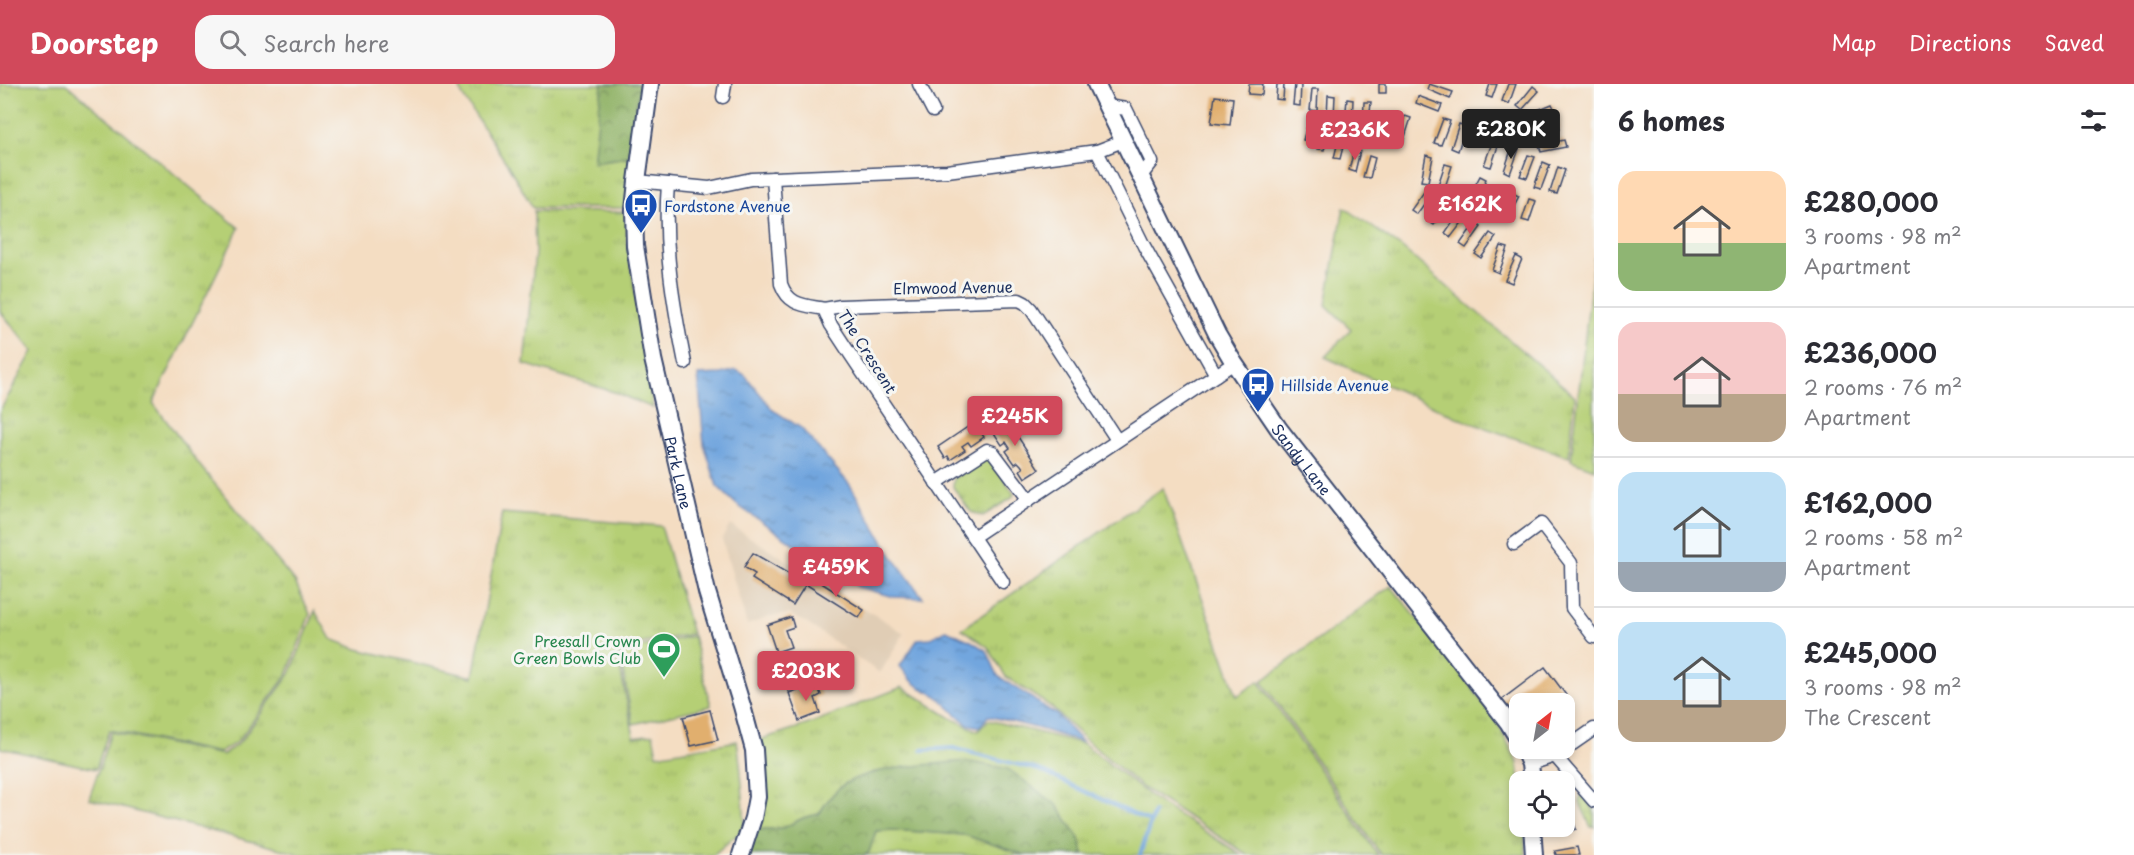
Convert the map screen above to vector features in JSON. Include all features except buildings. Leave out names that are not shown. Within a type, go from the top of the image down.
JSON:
[{"type":"main road","name":"Park Lane","points":[[650,84],[634,210],[635,246],[653,358],[707,592],[754,750],[757,797],[741,855]]},
{"type":"main road","name":"Sandy Lane","points":[[1096,84],[1217,334],[1234,363],[1279,429],[1509,724]]},
{"type":"main road","points":[[1528,759],[1531,771]]},
{"type":"main road","points":[[1533,837],[1534,855]]},
{"type":"street","points":[[723,97],[725,84]]},
{"type":"street","points":[[919,84],[933,111]]},
{"type":"street","points":[[1107,106],[1126,109],[1152,162],[1140,177]]},
{"type":"street","points":[[637,181],[710,188],[736,181],[773,178],[947,171],[1097,151],[1123,141]]},
{"type":"street","points":[[1097,151],[1144,246],[1216,375]]},
{"type":"street","name":"The Crescent","points":[[773,178],[781,284],[784,294],[792,301],[824,309],[837,335],[1003,582]]},
{"type":"street","points":[[668,184],[666,220],[669,266],[674,308],[686,363]]},
{"type":"street","name":"Elmwood Avenue","points":[[824,309],[841,306],[1012,299],[1025,303],[1117,440]]},
{"type":"street","points":[[973,537],[1234,363]]},
{"type":"street","points":[[936,483],[987,450],[993,452],[1029,500]]},
{"type":"street","points":[[1515,544],[1541,524],[1571,562],[1572,608],[1594,638]]},
{"type":"street","points":[[1575,742],[1594,729]]},
{"type":"street","points":[[1530,764],[1546,759]]},
{"type":"street","points":[[1558,759],[1594,801]]},
{"type":"shaded area","points":[[730,525],[904,633],[880,673],[805,622],[789,614],[771,616],[747,625],[722,539]]},
{"type":"green space","points":[[0,84],[66,84],[239,228],[153,403],[201,467],[295,582],[310,614],[287,675],[238,741],[220,753],[109,730],[96,769],[0,748],[0,411],[33,351],[0,311]]},
{"type":"green space","points":[[459,84],[641,84],[625,208],[533,208],[462,95]]},
{"type":"green space","points":[[602,84],[640,84],[628,157],[593,162]]},
{"type":"green space","points":[[1344,207],[1402,248],[1575,396],[1569,457],[1463,420],[1325,357],[1351,329],[1326,305]]},
{"type":"green space","points":[[534,211],[626,212],[627,241],[653,408],[614,392],[524,364],[535,253]]},
{"type":"green space","points":[[1594,257],[1594,469],[1571,460]]},
{"type":"green space","points":[[989,458],[1014,494],[1012,498],[983,516],[971,512],[953,487],[954,478],[983,459]]},
{"type":"green space","points":[[1163,488],[1237,696],[1259,681],[1378,855],[1248,855],[1143,788],[1050,706],[1006,677],[988,647],[962,629]]},
{"type":"green space","points":[[502,513],[661,526],[692,634],[616,648],[634,737],[653,734],[657,755],[737,741],[745,828],[713,855],[303,855],[89,799],[111,732],[223,755],[240,742],[290,674],[315,611],[331,639],[357,649],[473,677]]},
{"type":"green space","points":[[1391,586],[1462,674],[1498,724],[1509,745],[1509,759],[1516,759],[1518,763],[1519,771],[1509,771],[1509,837],[1525,837],[1526,855],[1381,855],[1262,681]]},
{"type":"green space","name":"Preesall Crown Green Bowls Club","points":[[693,636],[711,706],[633,724],[619,651]]},
{"type":"green space","points":[[902,687],[951,718],[978,731],[988,720],[1084,744],[1159,803],[1242,855],[1083,855],[1080,839],[874,772],[836,791],[819,814],[803,818],[783,828],[755,830],[759,740],[809,724]]},
{"type":"green space","points":[[965,761],[1008,769],[1057,805],[1080,839],[1083,855],[1025,855],[965,835],[893,830],[876,831],[869,852],[865,855],[747,855],[755,830],[783,828],[803,818],[819,814],[838,789],[859,777],[904,767]]},
{"type":"green space","points":[[1581,794],[1594,809],[1594,827],[1591,827],[1579,801]]},
{"type":"green space","points":[[876,831],[965,835],[1025,855],[865,855],[869,852]]},
{"type":"water","points":[[736,370],[745,375],[773,410],[801,428],[850,485],[890,553],[923,598],[894,597],[858,587],[737,505],[717,486],[704,444],[698,375],[721,374]]},
{"type":"water","points":[[946,630],[987,651],[998,676],[1057,715],[1082,742],[988,716],[980,727],[967,724],[937,696],[910,679],[900,666],[918,639],[931,638]]},
{"type":"waterway","points":[[922,750],[953,748],[1039,770],[1150,822]]},
{"type":"waterway","points":[[1140,855],[1154,812]]},
{"type":"place","name":"Fordstone Avenue","points":[[641,234]]},
{"type":"place","name":"Hillside Avenue","points":[[1258,413]]},
{"type":"place","name":"Preesall Crown Green Bowls Club","points":[[664,678]]}]
